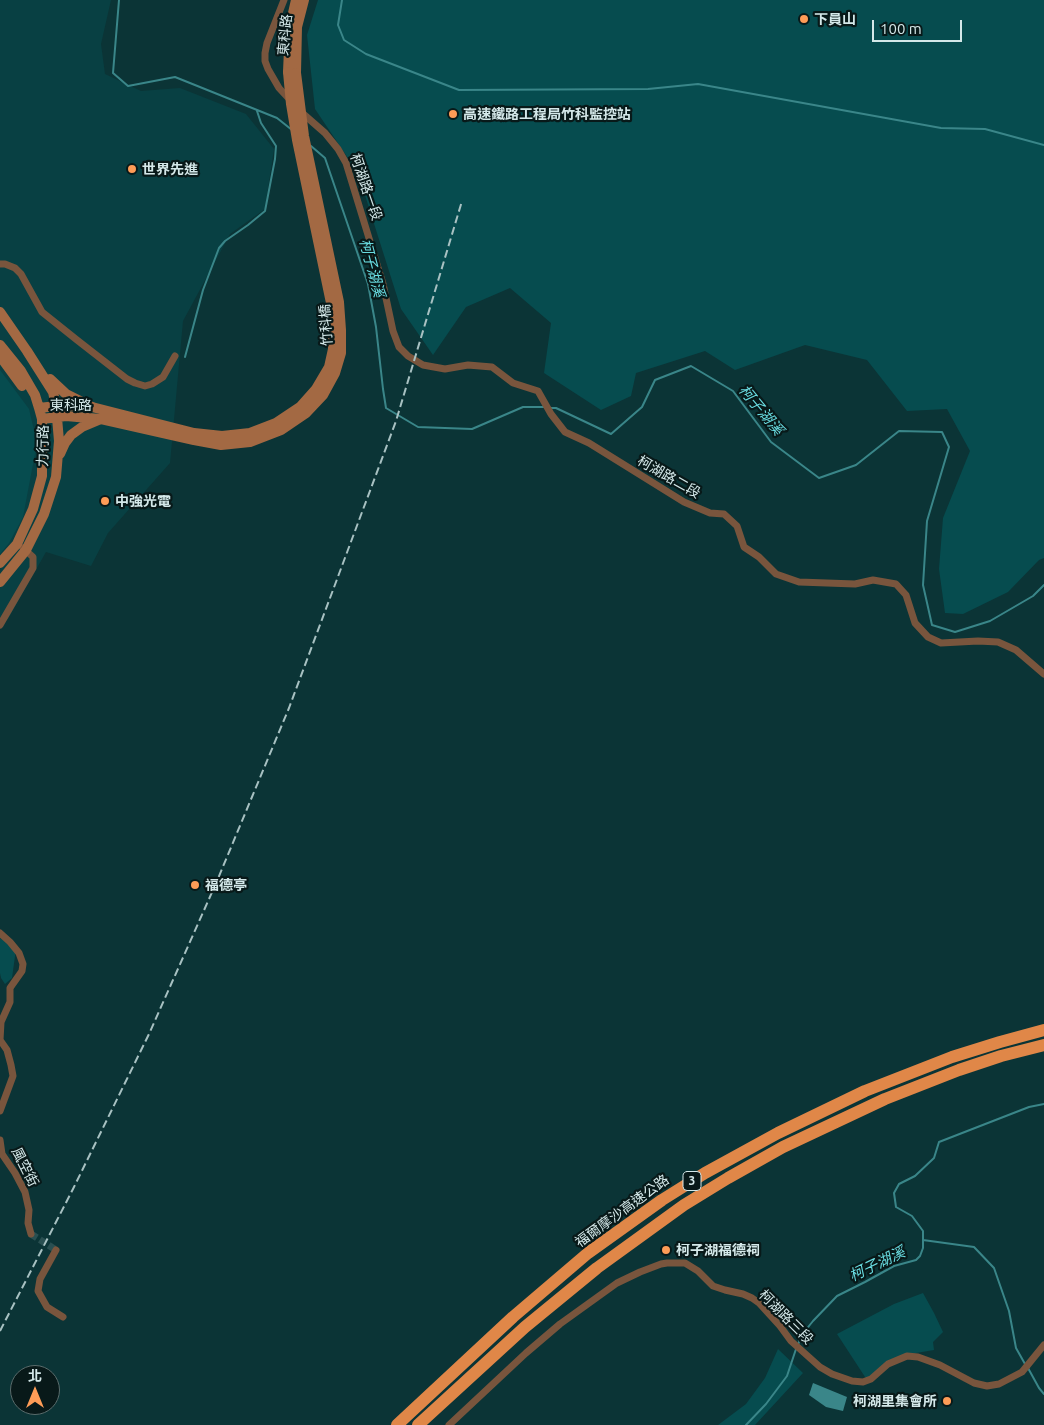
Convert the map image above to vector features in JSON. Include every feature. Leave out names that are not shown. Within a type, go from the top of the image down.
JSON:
[{"type":"highway","name":"福爾摩沙高速公路","points":[[397,1425],[513,1317],[588,1253],[662,1200],[705,1173],[778,1132],[865,1091],[952,1057],[1044,1030]]},
{"type":"highway","name":"3","points":[[418,1425],[525,1328],[597,1268],[684,1205],[728,1178],[783,1147],[885,1099],[959,1070],[1001,1056],[1044,1045]]},
{"type":"street","name":"柯湖路一段","points":[[284,0],[267,43],[265,53],[268,69],[279,88],[299,110],[325,133],[338,148],[346,162],[383,284],[392,331],[399,346],[408,356],[423,366],[445,369],[468,365],[492,367],[513,383],[538,392]]},
{"type":"street","name":"東科路","points":[[292,72],[290,26],[296,0]]},
{"type":"street","name":"東科路","points":[[292,72],[297,28],[304,0]]},
{"type":"street","name":"竹科橋","points":[[92,407],[194,433],[222,436],[250,433],[276,423],[300,407],[316,389],[329,367],[333,349],[333,327],[330,303],[292,113],[292,72]]},
{"type":"street","name":"竹科橋","points":[[101,419],[221,445],[250,442],[281,430],[306,413],[323,395],[336,373],[341,353],[342,330],[339,302],[292,72]]},
{"type":"street","points":[[0,264],[6,264],[15,268],[21,274],[42,312],[135,384],[145,386],[163,377],[175,356]]},
{"type":"street","name":"力行路","points":[[0,312],[28,351],[53,392],[59,441],[56,477],[44,514],[0,582]]},
{"type":"street","name":"力行路","points":[[0,344],[20,371],[34,395],[42,419],[42,476],[22,547],[0,563]]},
{"type":"street","points":[[28,351],[53,382],[66,394],[92,407]]},
{"type":"street","name":"力行路","points":[[0,356],[15,375],[31,401],[39,408]]},
{"type":"street","name":"柯湖路二段","points":[[538,392],[551,414],[565,432],[589,443],[684,502],[710,513],[724,514],[737,526],[744,547],[759,557],[776,574],[799,582],[855,584],[873,580],[896,584],[906,595],[915,622],[928,637],[941,643],[998,642],[1016,650],[1044,674]]},
{"type":"street","name":"東科路","points":[[39,408],[56,406],[92,407]]},
{"type":"street","name":"東科路","points":[[42,419],[66,416],[101,419]]},
{"type":"street","points":[[58,464],[61,451],[71,435],[101,419]]},
{"type":"street","points":[[0,625],[33,568],[32,557],[22,547]]},
{"type":"street","points":[[0,933],[19,953],[23,964],[22,971],[10,988],[10,1002],[1,1022],[0,1040],[7,1050],[14,1076],[0,1111]]},
{"type":"street","name":"風空街","points":[[0,1140],[2,1154],[25,1192],[31,1234]]},
{"type":"street","points":[[56,1250],[40,1279],[38,1291],[47,1307],[63,1316]]},
{"type":"street","name":"柯湖路三段","points":[[449,1425],[526,1352],[560,1324],[617,1283],[661,1264],[673,1262],[685,1263],[698,1271],[713,1286],[752,1298],[780,1326],[791,1341],[820,1367],[832,1374],[852,1381],[863,1382],[871,1379],[888,1364],[907,1356],[929,1360],[974,1383],[987,1386],[999,1384],[1022,1372],[1044,1345]]},
{"type":"shaded area","points":[[0,0],[111,0],[101,44],[105,74],[141,91],[180,88],[246,114],[274,149],[265,209],[230,234],[183,321],[170,463],[108,533],[91,566],[46,552],[8,619],[0,624]]},
{"type":"shaded area","points":[[318,0],[1044,0],[1044,558],[1039,560],[1008,592],[963,614],[945,613],[939,569],[943,518],[970,451],[947,409],[907,411],[867,360],[805,345],[735,370],[705,351],[636,373],[631,396],[601,410],[544,373],[551,323],[510,288],[466,307],[433,355],[401,309],[358,173],[315,109],[307,35]]},
{"type":"shaded area","points":[[0,370],[29,409],[37,443],[23,517],[9,543],[0,554]]},
{"type":"shaded area","points":[[0,938],[16,949],[12,978],[5,984],[0,973]]},
{"type":"shaded area","points":[[923,1293],[943,1332],[933,1342],[934,1350],[910,1354],[867,1380],[837,1334],[894,1304]]},
{"type":"shaded area","points":[[778,1349],[803,1373],[755,1425],[718,1425],[746,1404],[765,1378]]},
{"type":"shaded area","points":[[813,1383],[847,1397],[843,1411],[826,1407],[809,1395]]},
{"type":"waterway","name":"柯子湖溪","points":[[119,0],[113,73],[128,86],[175,77],[277,118],[292,130]]},
{"type":"waterway","points":[[342,0],[338,25],[344,40],[366,54],[459,90],[648,89],[698,84],[941,128],[985,129],[1044,145]]},
{"type":"waterway","points":[[185,357],[203,290],[219,248],[225,241],[265,211],[276,146],[261,123],[257,111]]},
{"type":"waterway","name":"柯子湖溪","points":[[311,146],[325,158],[368,284],[376,327],[386,408],[418,427],[472,429],[523,407],[545,407]]},
{"type":"waterway","name":"柯子湖溪","points":[[550,408],[556,408],[611,434],[642,407],[655,380],[691,366],[733,391],[771,442],[819,478],[856,465],[899,431],[942,432],[949,447],[927,521],[923,585],[932,625],[955,632],[990,621],[1033,596],[1044,585]]},
{"type":"waterway","name":"柯子湖溪","points":[[798,1345],[801,1336],[837,1296],[894,1266],[916,1260],[920,1256],[923,1248],[923,1231],[912,1216],[896,1207],[894,1193],[899,1184],[915,1176],[934,1158],[939,1142],[1029,1107],[1044,1104]]},
{"type":"waterway","points":[[923,1240],[974,1247],[994,1268],[1009,1311],[1016,1348],[1025,1364]]},
{"type":"waterway","name":"柯子湖溪","points":[[746,1425],[766,1404],[787,1376],[796,1349]]},
{"type":"waterway","points":[[1028,1368],[1044,1394]]},
{"type":"tunnel","points":[[31,1234],[56,1250]]},
{"type":"railway","points":[[0,1331],[73,1189],[149,1034],[217,881],[289,708],[396,421],[462,201]]},
{"type":"place","name":"下員山","points":[[804,19]]},
{"type":"place","name":"高速鐵路工程局竹科監控站","points":[[453,114]]},
{"type":"place","name":"世界先進","points":[[132,169]]},
{"type":"place","name":"中強光電","points":[[105,501]]},
{"type":"place","name":"福德亭","points":[[195,885]]},
{"type":"place","name":"柯子湖福德祠","points":[[666,1250]]},
{"type":"place","name":"柯湖里集會所","points":[[947,1401]]}]
